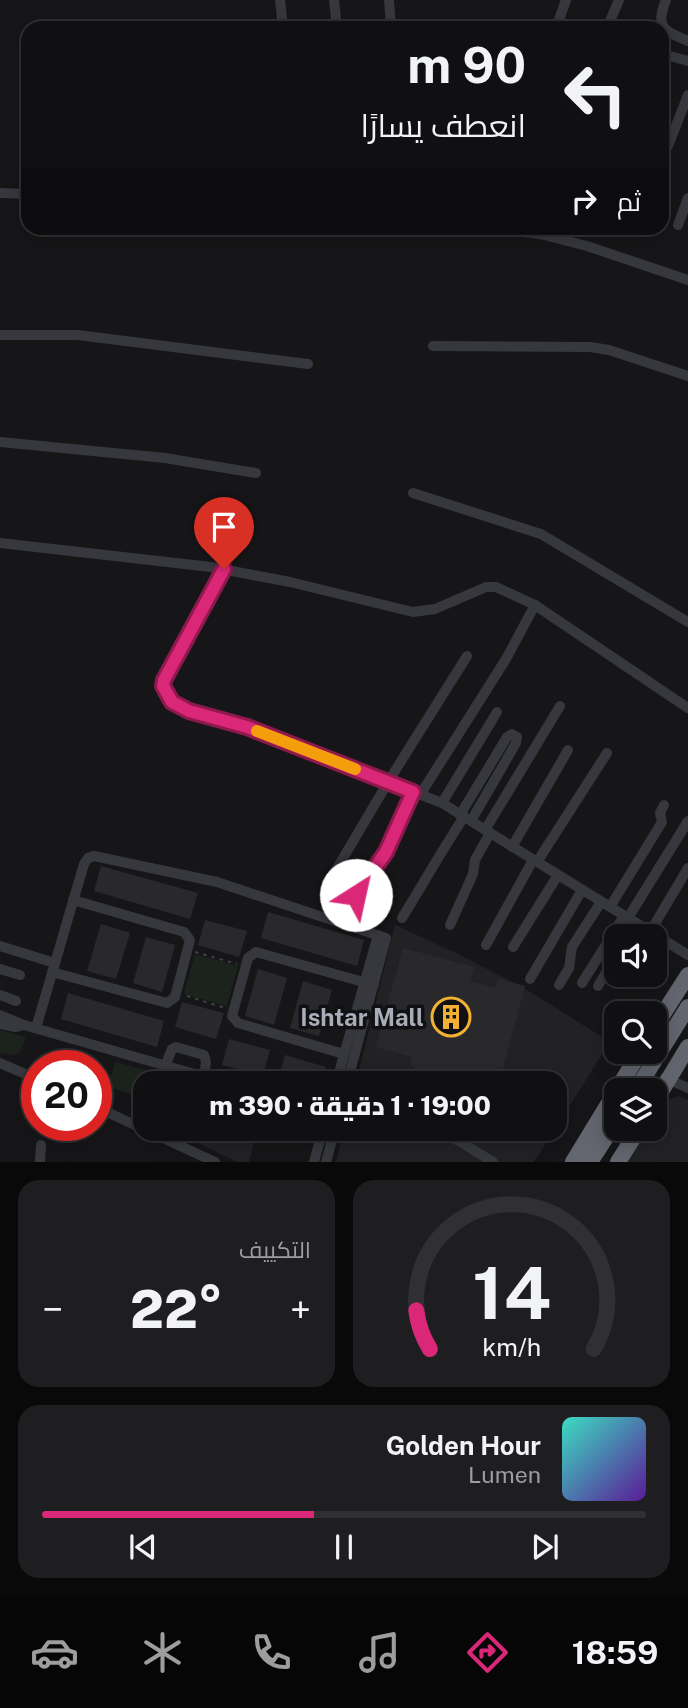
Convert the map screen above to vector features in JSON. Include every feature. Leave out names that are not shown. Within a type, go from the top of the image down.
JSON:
[{"type":"highway","points":[[667,1008],[688,975]]},
{"type":"highway","points":[[643,1078],[688,1006]]},
{"type":"highway","points":[[655,1078],[688,1025]]},
{"type":"highway","points":[[673,1071],[688,1047]]},
{"type":"highway","points":[[573,1162],[638,1064]]},
{"type":"highway","points":[[590,1162],[604,1140]]},
{"type":"highway","points":[[602,1162],[615,1141]]},
{"type":"highway","points":[[618,1162],[631,1141]]},
{"type":"street","points":[[280,0],[282,21]]},
{"type":"street","points":[[334,0],[336,21]]},
{"type":"street","points":[[389,0],[390,21]]},
{"type":"street","points":[[558,21],[566,0]]},
{"type":"street","points":[[610,21],[618,0]]},
{"type":"street","points":[[661,21],[660,16],[666,0]]},
{"type":"street","points":[[669,33],[688,41]]},
{"type":"street","points":[[669,56],[688,61]]},
{"type":"street","points":[[669,143],[688,94]]},
{"type":"street","points":[[0,194],[21,194]]},
{"type":"street","points":[[678,225],[688,198]]},
{"type":"street","points":[[544,235],[587,246],[688,280]]},
{"type":"street","points":[[0,335],[78,335],[308,364]]},
{"type":"street","points":[[433,345],[590,347],[609,350],[688,376]]},
{"type":"street","points":[[0,442],[165,458],[257,473]]},
{"type":"street","points":[[413,493],[541,534],[688,622]]},
{"type":"street","points":[[0,543],[224,569],[413,612],[436,609],[486,587],[496,587],[535,605],[688,708]]},
{"type":"street","points":[[224,569],[164,680],[163,686],[172,702],[189,711],[247,727],[442,803],[637,924]]},
{"type":"street","points":[[356,895],[386,852],[417,793],[506,659],[535,605]]},
{"type":"street","points":[[329,882],[467,656]]},
{"type":"street","points":[[450,925],[473,874],[475,860],[487,832],[560,706]]},
{"type":"street","points":[[442,803],[497,712]]},
{"type":"street","points":[[402,918],[432,870],[437,857],[465,818],[516,744],[517,737],[512,734],[507,737],[465,818]]},
{"type":"street","points":[[512,847],[568,750]]},
{"type":"street","points":[[486,945],[535,861],[607,753]]},
{"type":"street","points":[[559,985],[569,968],[572,947],[606,904],[662,822],[660,813],[664,805]]},
{"type":"street","points":[[582,983],[629,919],[688,821]]},
{"type":"street","points":[[36,1028],[85,861],[94,856],[217,882],[386,939],[339,1071]]},
{"type":"street","points":[[655,924],[688,868]]},
{"type":"street","points":[[513,947],[558,875]]},
{"type":"street","points":[[530,979],[582,890]]},
{"type":"street","points":[[0,946],[53,967],[167,1003],[172,1001],[190,940],[184,932],[73,900]]},
{"type":"street","points":[[629,919],[629,924]]},
{"type":"street","points":[[667,942],[688,955]]},
{"type":"street","points":[[344,1054],[238,1023],[232,1016],[248,958],[256,952],[369,984]]},
{"type":"street","points":[[0,969],[20,975]]},
{"type":"street","points":[[598,986],[604,976]]},
{"type":"street","points":[[350,1071],[369,984]]},
{"type":"street","points":[[0,995],[16,1001]]},
{"type":"street","points":[[0,1015],[24,1025],[183,1071]]},
{"type":"street","points":[[0,1024],[15,1027],[24,1025]]},
{"type":"street","points":[[165,1066],[172,1049],[176,1047],[204,1055],[205,1071]]},
{"type":"street","points":[[0,1063],[21,1072]]},
{"type":"street","points":[[673,1071],[688,1088]]},
{"type":"street","points":[[112,1114],[215,1162]]},
{"type":"street","points":[[313,1162],[319,1141]]},
{"type":"street","points":[[327,1159],[332,1141]]},
{"type":"street","points":[[327,1159],[337,1141]]},
{"type":"street","points":[[459,1141],[493,1162]]},
{"type":"street","points":[[40,1162],[41,1145]]},
{"type":"path","points":[[188,950],[246,967]]},
{"type":"path","points":[[176,993],[233,1011]]},
{"type":"shaded area","points":[[395,925],[524,988],[604,1038],[604,1051],[567,1110],[567,1071],[359,1071]]},
{"type":"shaded area","points":[[195,954],[238,966],[227,1006],[184,994]]},
{"type":"shaded area","points":[[0,1030],[26,1037],[20,1052],[12,1055],[0,1053]]},
{"type":"shaded area","points":[[115,1062],[148,1071],[133,1071],[133,1094],[112,1088]]},
{"type":"shaded area","points":[[679,1096],[688,1100],[688,1162],[626,1162],[639,1141],[667,1141],[667,1100]]},
{"type":"shaded area","points":[[194,1141],[255,1141],[249,1162],[237,1162]]},
{"type":"shaded area","points":[[341,1141],[547,1141],[534,1162],[336,1162]]},
{"type":"building","points":[[101,866],[198,893],[190,919],[94,891]]},
{"type":"building","points":[[268,912],[364,940],[357,966],[261,938]]},
{"type":"building","points":[[205,920],[247,931],[239,957],[198,945]]},
{"type":"building","points":[[101,924],[130,933],[116,979],[87,971]]},
{"type":"building","points":[[146,937],[175,945],[162,992],[133,983]]},
{"type":"building","name":"Ishtar Mall","points":[[403,948],[474,967],[470,981],[496,988],[498,979],[525,986],[502,1071],[413,1071],[414,1066],[410,1065],[412,1057],[376,1047]]},
{"type":"building","points":[[258,969],[287,978],[274,1025],[245,1016]]},
{"type":"building","points":[[303,981],[332,990],[319,1036],[290,1028]]},
{"type":"building","points":[[68,993],[164,1021],[157,1047],[61,1019]]},
{"type":"building","points":[[182,1002],[224,1013],[216,1039],[175,1027]]},
{"type":"building","points":[[229,1039],[270,1050],[264,1071],[244,1071],[222,1065]]},
{"type":"building","points":[[285,1055],[326,1067],[325,1071],[280,1071]]},
{"type":"slow traffic","points":[[257,731],[355,769]]},
{"type":"place","name":"Ishtar Mall","points":[[451,1017]]},
{"type":"route","points":[[224,569],[163,686],[172,702],[189,711],[247,727],[413,792],[386,852],[356,895]]}]
